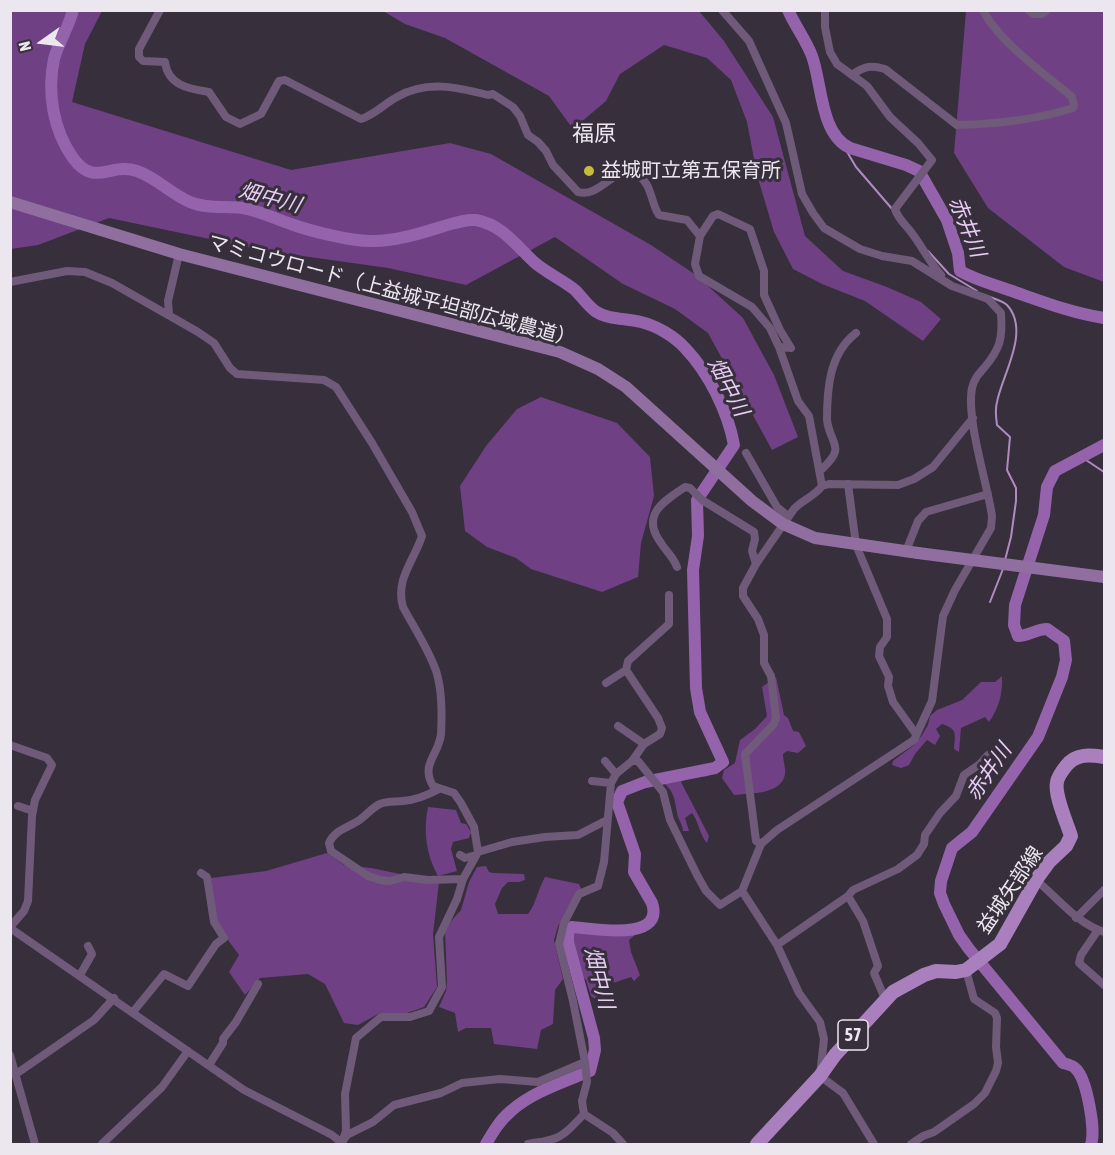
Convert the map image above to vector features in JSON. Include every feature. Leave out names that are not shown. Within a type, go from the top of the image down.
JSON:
[{"type":"main road","name":"益城矢部線","points":[[970,967],[1000,944],[1036,880],[1049,862],[1066,846],[1071,836],[1058,796],[1056,783],[1061,773],[1070,761],[1085,754],[1104,757]]},
{"type":"main road","name":"57","points":[[757,1144],[893,992],[936,971],[956,972],[970,967]]},
{"type":"street","points":[[160,10],[139,49],[138,57],[143,61],[165,62],[166,69],[181,87],[208,92],[226,117],[235,123],[240,124],[261,114],[279,81],[285,80],[361,118],[370,116],[401,94],[420,88],[450,87],[493,94],[513,106],[528,135],[546,151],[553,165],[578,192],[584,194],[619,174],[630,173],[640,177],[647,186],[659,215],[687,220],[700,236]]},
{"type":"street","points":[[632,761],[638,761],[663,792],[670,820],[706,891],[720,905],[742,891],[761,844],[777,830],[908,744],[916,734],[932,701],[943,616],[955,590],[991,528],[992,516],[973,418],[972,390],[975,377],[995,355],[999,346],[1002,338],[1001,313],[988,299],[952,286],[912,261],[882,256],[860,249],[824,228],[802,194],[786,123],[749,41],[722,10]]},
{"type":"street","points":[[825,10],[825,27],[830,52],[837,64],[867,87],[890,117],[918,143],[932,160],[895,209],[897,217],[910,231],[932,265],[952,286]]},
{"type":"street","points":[[853,74],[864,66],[873,65],[885,69],[957,125],[1041,117],[1073,108],[1072,97],[1010,44],[987,19],[983,10]]},
{"type":"street","points":[[1028,10],[1033,14],[1042,14],[1047,10]]},
{"type":"street","name":"マミコウロード（上益城平坦部広域農道）","points":[[10,202],[179,254],[560,352],[598,369],[626,387],[752,501],[815,538],[1104,577]]},
{"type":"street","points":[[779,346],[791,348],[764,295],[764,271],[750,229],[718,214],[713,216],[700,236],[695,264],[699,276],[753,307],[770,328],[779,346],[798,401],[809,416],[822,486]]},
{"type":"street","points":[[169,315],[168,301],[179,254]]},
{"type":"street","points":[[10,282],[67,271],[85,272],[112,283],[214,343],[230,368],[237,374],[324,380],[336,387],[412,512],[422,536],[407,566],[400,588],[400,596],[403,607],[436,670],[439,684],[441,736],[428,767],[428,778],[433,786],[454,793],[461,803],[474,827],[477,853],[463,879],[457,899],[439,937],[442,987],[429,1011],[410,1017],[381,1017],[356,1038],[345,1094],[346,1131],[343,1143]]},
{"type":"street","points":[[819,469],[827,464],[836,450],[827,420],[830,377],[841,348],[856,333]]},
{"type":"street","points":[[761,844],[756,841],[745,754],[774,724],[776,718],[771,676],[764,663],[764,634],[743,594],[745,583],[786,520],[800,503],[822,486],[830,484],[898,485],[914,478],[933,467],[973,418]]},
{"type":"street","points":[[746,453],[786,520]]},
{"type":"street","points":[[848,484],[856,544],[887,619],[887,637],[880,647],[879,656],[889,677],[888,686],[893,702],[916,734]]},
{"type":"street","points":[[677,567],[654,532],[653,518],[658,508],[685,487],[690,488],[702,500],[754,532],[752,551],[756,564]]},
{"type":"street","points":[[912,552],[918,521],[926,512],[988,494]]},
{"type":"street","points":[[623,1144],[613,1133],[584,1114],[582,1101],[587,1082],[585,1063],[559,944],[564,923],[579,894],[598,886],[604,862],[611,783],[616,774],[632,761],[644,744],[660,734],[662,728],[658,718],[626,670],[628,661],[669,624],[669,595]]},
{"type":"street","points":[[606,682],[626,670]]},
{"type":"street","points":[[618,726],[644,744]]},
{"type":"street","points":[[10,745],[47,758],[52,765],[35,800],[28,901],[24,911],[10,927],[244,1090],[343,1143]]},
{"type":"street","points":[[777,945],[848,896],[853,890],[898,869],[917,855],[924,844],[924,835],[956,796],[964,775],[988,755]]},
{"type":"street","points":[[605,761],[616,774]]},
{"type":"street","points":[[592,781],[611,783]]},
{"type":"street","points":[[439,789],[429,795],[373,807],[356,822],[336,833],[329,843],[331,851],[368,876],[380,880],[390,881],[404,877],[428,880],[463,879]]},
{"type":"street","points":[[18,806],[33,812]]},
{"type":"street","points":[[460,855],[465,858],[512,842],[578,835],[607,820]]},
{"type":"street","points":[[133,1012],[164,974],[188,986],[216,944],[224,938],[214,922],[207,878],[201,873]]},
{"type":"street","points":[[1036,880],[1076,918],[1101,931],[1081,955],[1079,963],[1104,985]]},
{"type":"street","points":[[1076,918],[1104,890]]},
{"type":"street","points":[[742,891],[777,945],[799,993],[820,1022],[824,1040],[820,1076],[843,1093],[874,1144]]},
{"type":"street","points":[[848,896],[863,921],[878,966],[874,973],[885,999]]},
{"type":"street","points":[[80,975],[92,954],[88,946]]},
{"type":"street","points":[[911,1144],[934,1132],[974,1104],[986,1093],[996,1071],[997,1018],[995,1013],[974,999],[970,967]]},
{"type":"street","points":[[209,1065],[258,984]]},
{"type":"street","points":[[16,1074],[94,1020],[114,998]]},
{"type":"street","points":[[102,1144],[162,1088],[188,1051]]},
{"type":"street","points":[[10,1055],[35,1144]]},
{"type":"street","points":[[343,1143],[347,1135],[373,1122],[394,1106],[441,1093],[462,1083],[500,1079],[538,1082],[585,1063]]},
{"type":"street","points":[[528,1144],[553,1139],[584,1114]]},
{"type":"shaded area","points":[[10,11],[102,11],[85,44],[72,102],[291,170],[450,143],[491,154],[651,245],[696,275],[743,318],[774,375],[798,437],[772,450],[708,333],[675,309],[623,284],[555,237],[466,285],[388,268],[267,251],[109,218],[38,245],[11,249]]},
{"type":"shaded area","points":[[383,11],[699,11],[724,41],[773,117],[805,236],[843,271],[921,302],[941,319],[923,341],[865,301],[822,284],[793,269],[774,232],[757,175],[747,122],[731,80],[707,58],[664,45],[620,74],[606,101],[573,129],[549,96],[445,38],[405,24]]},
{"type":"shaded area","points":[[966,11],[1104,11],[1104,282],[1064,267],[988,208],[954,153]]},
{"type":"shaded area","points":[[541,397],[617,423],[650,457],[654,496],[641,543],[638,577],[602,592],[531,569],[516,558],[487,547],[465,531],[460,486],[486,446],[517,409]]},
{"type":"shaded area","points":[[1002,676],[1000,700],[992,717],[989,722],[985,717],[961,728],[959,752],[954,749],[953,730],[942,724],[936,729],[940,736],[935,745],[927,740],[909,765],[901,768],[892,765],[893,761],[914,745],[928,725],[930,716],[937,710],[962,700],[981,682],[995,682]]},
{"type":"shaded area","points":[[776,677],[784,715],[788,718],[793,731],[799,732],[806,746],[798,753],[787,751],[783,754],[785,774],[778,786],[764,792],[734,795],[722,778],[724,770],[735,763],[740,740],[767,716],[762,687]]},
{"type":"shaded area","points":[[712,770],[708,776],[685,779],[681,782],[709,836],[707,843],[692,813],[685,818],[689,831],[683,831],[672,793],[661,781]]},
{"type":"shaded area","points":[[428,807],[456,810],[461,823],[466,824],[471,832],[469,838],[453,842],[451,849],[457,871],[438,876],[434,868],[427,842]]},
{"type":"shaded area","points":[[327,853],[344,865],[371,868],[439,882],[433,934],[437,987],[424,1007],[407,1013],[380,1013],[358,1025],[344,1023],[325,984],[308,974],[260,978],[245,995],[229,972],[239,955],[215,917],[211,878],[266,871]]},
{"type":"shaded area","points":[[486,866],[489,872],[493,873],[524,874],[525,880],[508,882],[502,888],[495,904],[498,914],[528,914],[545,877],[579,884],[582,891],[558,926],[554,940],[563,979],[555,990],[553,1024],[541,1030],[537,1049],[494,1044],[491,1028],[466,1028],[458,1032],[455,1013],[439,1007],[446,991],[447,981],[445,931],[461,910],[469,882],[477,867]]},
{"type":"shaded area","points":[[574,929],[636,934],[629,940],[640,975],[634,981],[631,977],[613,983],[607,974],[604,977],[605,987],[601,991],[599,1002],[591,996],[586,980],[580,975],[569,933]]},
{"type":"waterway","name":"畑中川","points":[[73,10],[54,59],[51,84],[56,123],[66,147],[81,167],[96,173],[119,169],[137,171],[183,199],[196,204],[248,209],[309,230],[352,239],[370,241],[398,239],[464,221],[485,222],[501,231],[537,265],[575,290],[595,311],[611,317],[647,324],[676,339],[702,369],[727,419],[734,445],[697,500],[698,536],[693,570],[696,688],[700,712],[723,762],[715,768],[645,782],[622,791],[617,802],[635,854],[634,872],[652,903],[653,916],[648,924],[637,928],[609,930],[572,927],[568,932],[568,942],[594,1038],[595,1050],[590,1071],[549,1088],[519,1104],[500,1122],[486,1144]]},
{"type":"waterway","name":"赤井川","points":[[788,10],[812,56],[827,120],[833,132],[850,148],[919,171],[947,220],[958,253],[960,271],[984,282],[1056,306],[1104,318]]},
{"type":"waterway","points":[[843,145],[856,167],[893,210]]},
{"type":"waterway","points":[[928,251],[949,274],[977,291]]},
{"type":"waterway","points":[[990,297],[1007,305],[1014,316],[1016,327],[1013,353],[996,405],[997,425],[1010,437],[1007,470],[1016,488],[1011,537],[1005,560]]},
{"type":"waterway","name":"赤井川","points":[[1091,1144],[1090,1106],[1080,1075],[1074,1067],[1063,1063],[969,949],[959,935],[940,893],[941,881],[952,848],[972,832],[1038,737],[1062,677],[1066,660],[1064,641],[1047,629],[1018,636],[1014,625],[1015,605],[1044,515],[1047,487],[1055,471],[1104,445]]},
{"type":"waterway","points":[[1083,458],[1104,472]]},
{"type":"waterway","points":[[990,602],[1003,569]]},
{"type":"place","name":"益城町立第五保育所","points":[[589,171]]},
{"type":"district","name":"福原","points":[[594,134]]}]
